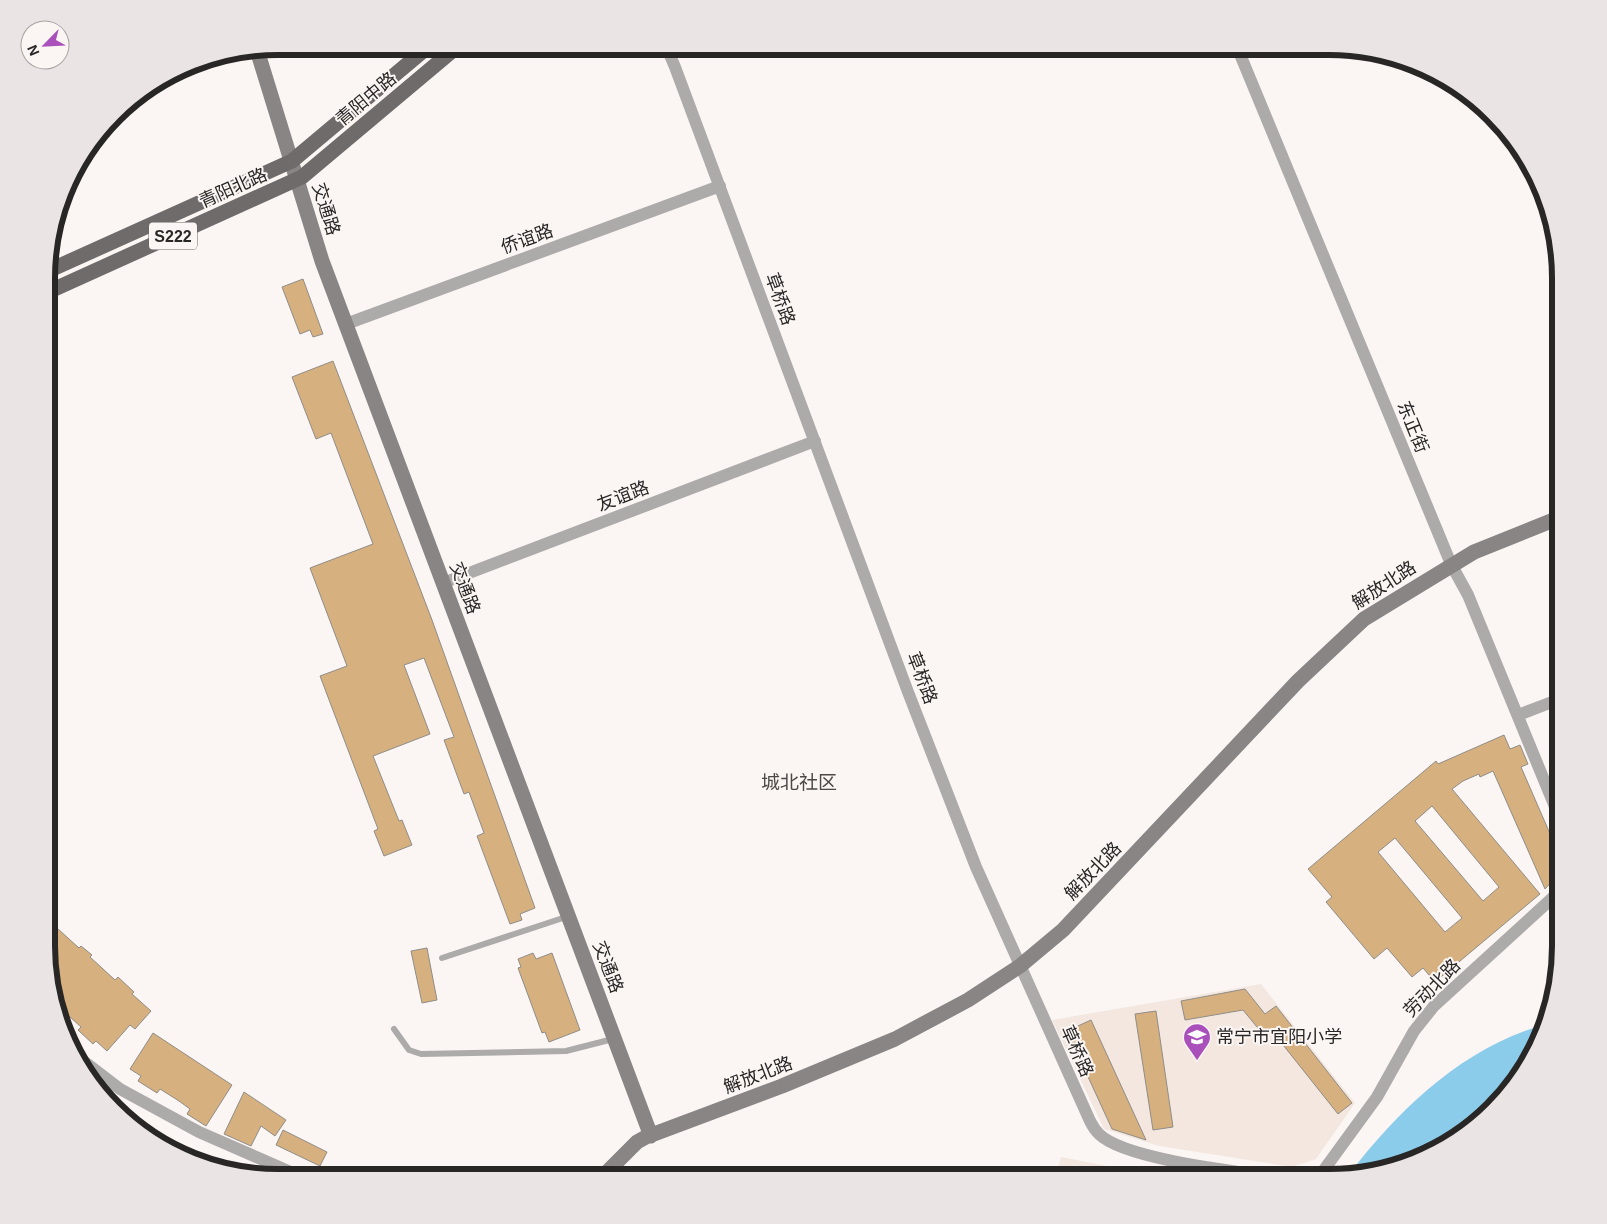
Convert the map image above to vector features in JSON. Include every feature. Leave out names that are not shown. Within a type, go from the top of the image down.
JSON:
[{"type":"main road","name":"青阳中路","points":[[292,161],[418,55]]},
{"type":"main road","name":"青阳中路","points":[[297,180],[447,55]]},
{"type":"main road","name":"青阳北路","points":[[55,268],[292,161]]},
{"type":"main road","name":"青阳北路","points":[[55,289],[297,180]]},
{"type":"street","name":"草桥路","points":[[669,55],[965,839],[1090,1121],[1099,1134],[1112,1143],[1167,1160],[1226,1169]]},
{"type":"street","name":"东正街","points":[[1240,55],[1451,564],[1468,596],[1552,799]]},
{"type":"street","name":"交通路","points":[[259,56],[322,261],[651,1136]]},
{"type":"street","name":"侨谊路","points":[[346,324],[720,186]]},
{"type":"street","name":"友谊路","points":[[443,583],[814,441]]},
{"type":"street","name":"解放北路","points":[[610,1169],[637,1142],[782,1086],[894,1039],[968,1000],[1020,966],[1063,930],[1344,636],[1364,619],[1451,564],[1474,552],[1552,521]]},
{"type":"street","points":[[1518,715],[1552,702]]},
{"type":"street","name":"劳动北路","points":[[1325,1169],[1373,1104],[1414,1031],[1434,1006],[1552,898]]},
{"type":"street","points":[[91,1067],[120,1089],[199,1132],[284,1169]]},
{"type":"lane","points":[[442,958],[569,916]]},
{"type":"lane","points":[[394,1029],[409,1050],[421,1054],[566,1051],[614,1038]]},
{"type":"shaded area","name":"常宁市宜阳小学","points":[[1261,984],[1355,1103],[1316,1159],[1292,1167],[1159,1146],[1104,1129],[1052,1020]]},
{"type":"shaded area","points":[[1061,1157],[1123,1169],[1058,1169]]},
{"type":"water","points":[[1536,1027],[1522,1058],[1506,1082],[1476,1114],[1428,1146],[1401,1157],[1373,1165],[1355,1167],[1391,1125],[1436,1082],[1461,1064],[1516,1034]]},
{"type":"building","points":[[303,279],[323,334],[313,337],[310,330],[300,334],[282,287]]},
{"type":"building","points":[[333,361],[432,620],[535,908],[520,914],[522,920],[510,924],[477,836],[484,833],[469,792],[464,794],[444,740],[454,737],[424,658],[404,665],[430,734],[373,756],[399,821],[402,820],[412,845],[384,856],[374,831],[378,829],[320,676],[347,666],[310,568],[373,544],[331,433],[316,439],[292,377]]},
{"type":"building","points":[[1504,735],[1510,749],[1520,745],[1528,764],[1521,767],[1552,835],[1552,882],[1545,889],[1493,771],[1480,777],[1479,774],[1463,781],[1452,789],[1540,894],[1435,982],[1423,968],[1412,977],[1387,948],[1374,959],[1326,902],[1332,897],[1308,869],[1436,761],[1438,764]],"holes":[[[1432,806],[1499,887],[1483,901],[1415,821]],[[1395,838],[1462,918],[1445,932],[1378,852]]]},
{"type":"building","points":[[55,926],[79,948],[81,946],[92,955],[90,957],[115,980],[118,977],[134,992],[132,994],[151,1011],[135,1029],[130,1025],[107,1051],[96,1041],[93,1044],[78,1030],[81,1027],[66,1013],[59,990],[55,961]]},
{"type":"building","points":[[427,948],[437,1000],[422,1003],[411,951]]},
{"type":"building","points":[[533,953],[536,959],[552,953],[580,1030],[549,1042],[545,1032],[542,1033],[518,968],[521,967],[518,959]]},
{"type":"building","points":[[1245,989],[1265,1014],[1276,1006],[1352,1103],[1338,1114],[1272,1031],[1262,1033],[1243,1010],[1185,1020],[1181,1001]]},
{"type":"building","points":[[1156,1011],[1173,1127],[1153,1130],[1135,1014]]},
{"type":"building","points":[[1091,1020],[1146,1140],[1112,1129],[1067,1031]]},
{"type":"building","points":[[153,1033],[232,1085],[206,1126],[187,1114],[190,1109],[179,1101],[160,1089],[157,1093],[138,1081],[141,1076],[130,1069]]},
{"type":"building","points":[[244,1092],[286,1120],[275,1136],[261,1126],[251,1146],[224,1134]]},
{"type":"building","points":[[283,1130],[327,1152],[320,1166],[276,1145]]},
{"type":"place","name":"常宁市宜阳小学","points":[[1197,1061]]},
{"type":"district","name":"城北社区","points":[[799,782]]}]
